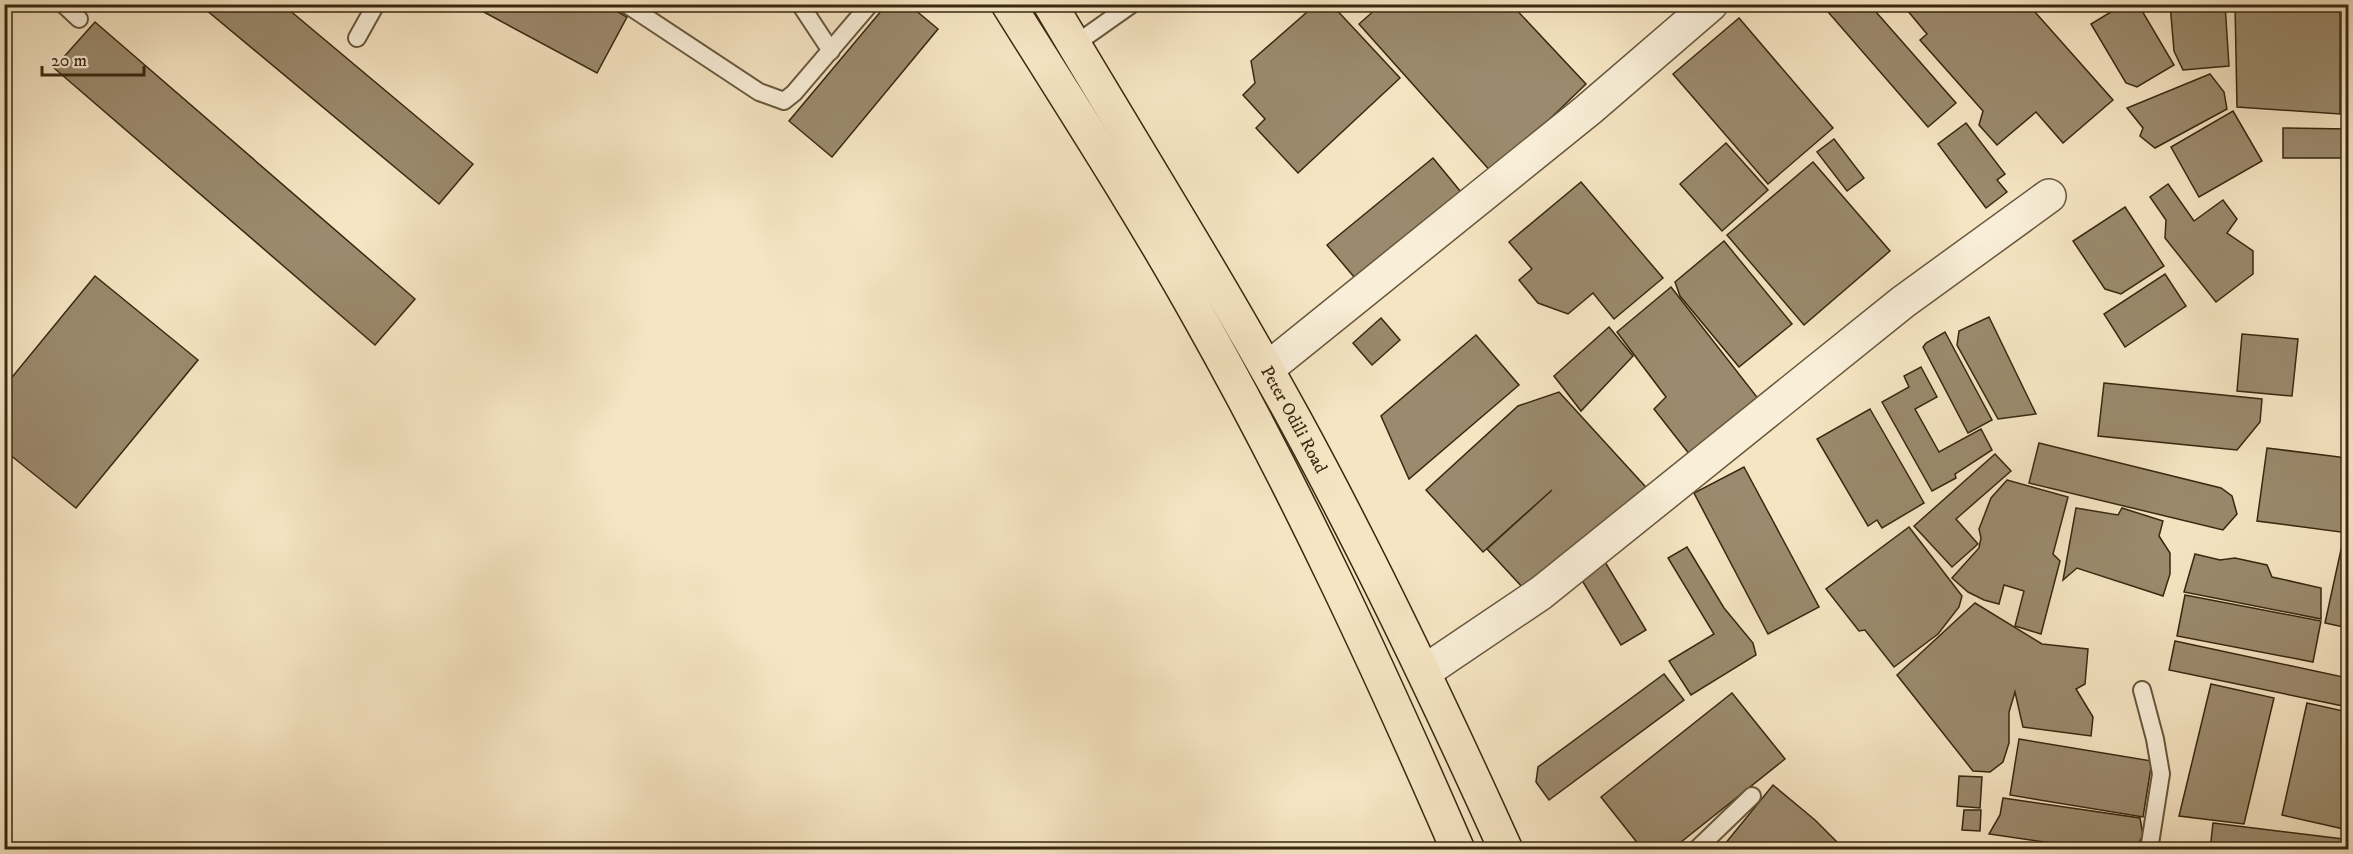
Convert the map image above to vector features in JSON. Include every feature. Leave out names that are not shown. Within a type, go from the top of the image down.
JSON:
[{"type":"main road","name":"Peter Odili Road","points":[[1008,4],[1094,140],[1199,316],[1284,473],[1396,706],[1458,849]]},
{"type":"main road","name":"Peter Odili Road","points":[[1050,4],[1267,369],[1375,572],[1506,849]]},
{"type":"street","points":[[1267,369],[1588,110],[1711,4]]},
{"type":"street","points":[[1424,672],[1541,593],[1903,302],[2049,196]]},
{"type":"lane","points":[[63,4],[79,19]]},
{"type":"lane","points":[[357,38],[376,4]]},
{"type":"lane","points":[[626,4],[759,92],[784,101],[794,93],[870,4]]},
{"type":"lane","points":[[800,4],[831,51]]},
{"type":"lane","points":[[1074,45],[1132,4]]},
{"type":"lane","points":[[2142,690],[2155,739],[2161,774],[2149,849]]},
{"type":"lane","points":[[1696,849],[1752,796]]},
{"type":"building","points":[[199,4],[282,4],[473,164],[439,204]]},
{"type":"building","points":[[469,4],[604,4],[627,17],[597,73]]},
{"type":"building","points":[[887,4],[908,4],[938,29],[832,157],[789,121]]},
{"type":"building","points":[[1372,4],[1511,4],[1586,84],[1493,174],[1359,24],[1376,9]]},
{"type":"building","points":[[1869,4],[1956,103],[1928,127],[1822,5]]},
{"type":"building","points":[[1902,4],[2028,4],[2113,100],[2063,143],[2036,112],[1997,145],[1979,125],[1983,111],[1920,40],[1927,34]]},
{"type":"building","points":[[2124,4],[2138,4],[2174,65],[2137,87],[2126,83],[2091,24]]},
{"type":"building","points":[[2170,4],[2225,4],[2229,66],[2183,70],[2174,51]]},
{"type":"building","points":[[2235,4],[2340,4],[2340,114],[2237,107]]},
{"type":"building","points":[[1332,5],[1400,78],[1298,173],[1256,128],[1265,119],[1243,95],[1255,83],[1251,61],[1314,6],[1323,12]]},
{"type":"building","points":[[1739,18],[1833,128],[1768,184],[1673,74]]},
{"type":"building","points":[[95,22],[415,299],[375,345],[54,68]]},
{"type":"building","points":[[2210,74],[2224,92],[2227,109],[2155,148],[2140,136],[2143,128],[2127,108]]},
{"type":"building","points":[[2233,111],[2262,161],[2199,197],[2171,147]]},
{"type":"building","points":[[1966,123],[2005,174],[1997,180],[2007,192],[1986,208],[1938,144]]},
{"type":"building","points":[[2283,128],[2348,129],[2348,158],[2283,158]]},
{"type":"building","points":[[1834,139],[1864,178],[1847,191],[1817,152]]},
{"type":"building","points":[[1726,143],[1768,190],[1722,231],[1680,184]]},
{"type":"building","points":[[1433,158],[1465,197],[1360,284],[1327,245]]},
{"type":"building","points":[[1813,162],[1890,251],[1804,325],[1727,235]]},
{"type":"building","points":[[1581,182],[1663,278],[1614,319],[1593,293],[1568,314],[1538,303],[1519,280],[1532,269],[1509,242]]},
{"type":"building","points":[[2168,184],[2194,221],[2223,200],[2237,219],[2227,233],[2253,251],[2253,274],[2216,302],[2165,238],[2166,220],[2150,197]]},
{"type":"building","points":[[2125,207],[2164,266],[2121,294],[2105,289],[2073,241]]},
{"type":"building","points":[[1724,241],[1792,324],[1739,367],[1680,296],[1675,282]]},
{"type":"building","points":[[2165,274],[2186,306],[2125,347],[2104,314]]},
{"type":"building","points":[[95,276],[198,360],[76,508],[4,450],[4,387]]},
{"type":"building","points":[[1671,287],[1760,401],[1690,455],[1654,409],[1666,397],[1617,332]]},
{"type":"building","points":[[1989,317],[2036,414],[1998,419],[1957,345],[1959,331]]},
{"type":"building","points":[[1381,318],[1400,340],[1372,365],[1353,343]]},
{"type":"building","points":[[1609,327],[1633,356],[1581,411],[1554,376]]},
{"type":"building","points":[[1945,332],[1992,420],[1968,433],[1923,347]]},
{"type":"building","points":[[2242,334],[2298,339],[2292,396],[2237,391]]},
{"type":"building","points":[[1476,335],[1519,385],[1409,479],[1381,416]]},
{"type":"building","points":[[1921,367],[1937,397],[1915,409],[1939,452],[1981,429],[1992,450],[1955,474],[1956,478],[1932,491],[1882,402],[1909,387],[1904,376]]},
{"type":"building","points":[[2104,383],[2262,399],[2260,422],[2237,450],[2098,436]]},
{"type":"building","points":[[1559,392],[1654,496],[1536,602],[1487,549],[1552,490],[1483,552],[1426,490],[1518,406]]},
{"type":"building","points":[[1870,409],[1924,503],[1882,528],[1877,520],[1868,526],[1817,439]]},
{"type":"building","points":[[2039,443],[2221,488],[2232,496],[2237,514],[2223,530],[2029,483]]},
{"type":"building","points":[[2267,448],[2347,458],[2348,450],[2348,533],[2257,521]]},
{"type":"building","points":[[1995,454],[2011,471],[1956,519],[1978,544],[1952,567],[1914,526]]},
{"type":"building","points":[[1744,467],[1819,607],[1768,634],[1694,493]]},
{"type":"building","points":[[2007,480],[2068,497],[2053,554],[2060,561],[2041,634],[2015,626],[2024,591],[2004,585],[1999,604],[1968,592],[1952,578],[1979,548],[1981,538],[1979,529],[1991,498]]},
{"type":"building","points":[[2076,508],[2118,515],[2122,508],[2163,521],[2159,536],[2170,553],[2170,574],[2163,596],[2077,568],[2063,580]]},
{"type":"building","points":[[1909,527],[1962,596],[1959,607],[1938,634],[1894,667],[1865,630],[1859,631],[1826,589]]},
{"type":"building","points":[[2348,542],[2348,628],[2325,623],[2342,545]]},
{"type":"building","points":[[1687,547],[1724,608],[1753,643],[1756,655],[1691,695],[1669,661],[1714,634],[1668,558]]},
{"type":"building","points":[[2195,554],[2220,560],[2235,558],[2267,565],[2272,577],[2321,588],[2321,619],[2184,592]]},
{"type":"building","points":[[1605,562],[1646,630],[1621,645],[1580,577]]},
{"type":"building","points":[[2185,595],[2321,621],[2313,662],[2177,636]]},
{"type":"building","points":[[1975,603],[2042,644],[2088,649],[2085,684],[2076,689],[2093,717],[2091,736],[2023,727],[2015,692],[2009,712],[2009,743],[2003,762],[1990,772],[1973,771],[1897,675]]},
{"type":"building","points":[[2175,641],[2348,678],[2348,707],[2169,670]]},
{"type":"building","points":[[1664,674],[1684,700],[1549,800],[1536,782],[1538,767]]},
{"type":"building","points":[[2211,684],[2274,698],[2244,824],[2179,816]]},
{"type":"building","points":[[1732,693],[1785,759],[1671,850],[1643,850],[1601,797]]},
{"type":"building","points":[[2307,703],[2348,712],[2348,830],[2282,815]]},
{"type":"building","points":[[2019,739],[2152,761],[2143,817],[2010,795]]},
{"type":"building","points":[[1959,776],[1982,777],[1980,808],[1957,806]]},
{"type":"building","points":[[1773,785],[1815,820],[1839,844],[1834,850],[1720,850]]},
{"type":"building","points":[[2003,798],[2140,818],[2143,835],[2135,850],[2101,850],[1989,834],[2000,815]]},
{"type":"building","points":[[1964,810],[1981,810],[1980,831],[1962,830]]},
{"type":"building","points":[[2213,823],[2343,839],[2342,850],[2210,850]]}]
